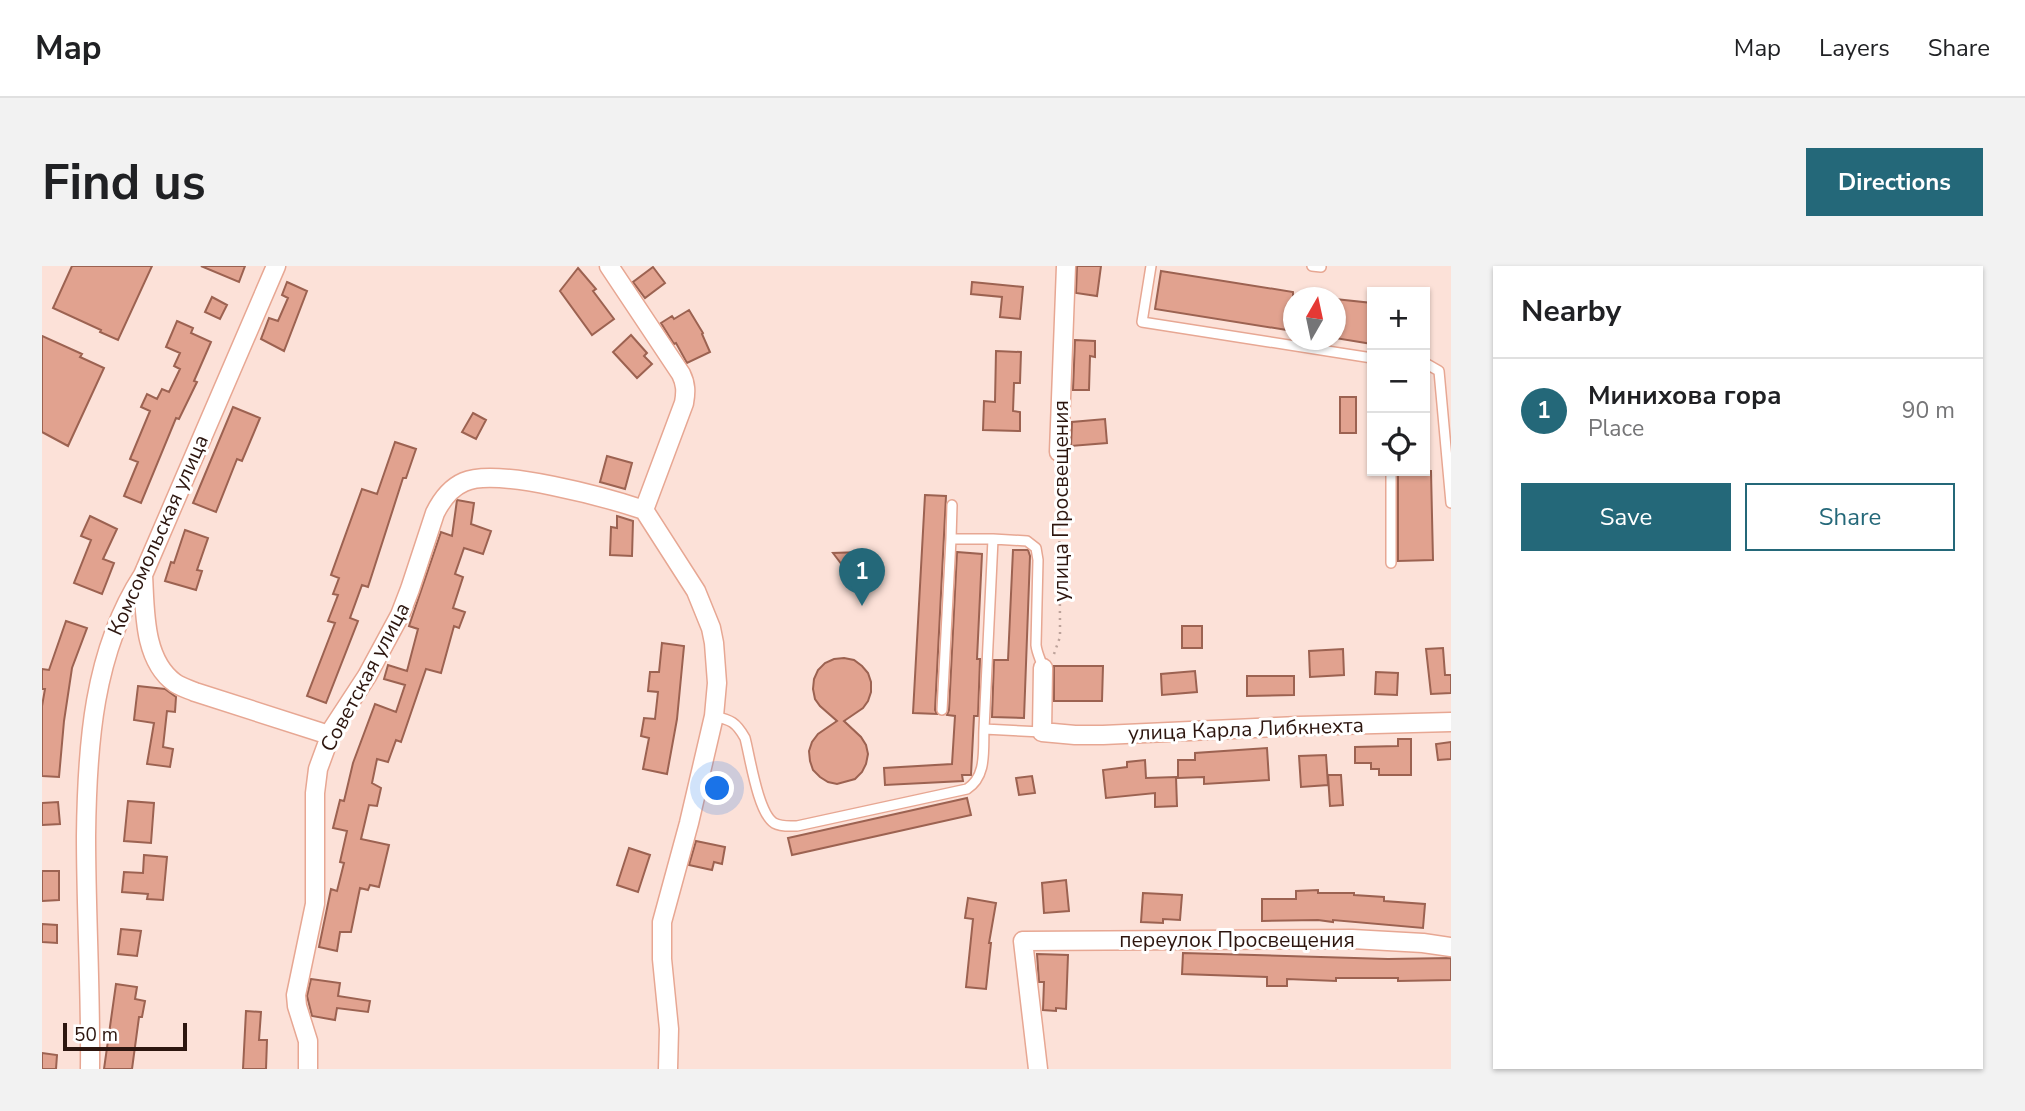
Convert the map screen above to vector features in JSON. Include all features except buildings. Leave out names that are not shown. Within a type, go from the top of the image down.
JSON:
[{"type":"street","name":"Комсомольская улица","points":[[90,1069],[86,802],[98,685],[121,612],[143,575],[276,266]]},
{"type":"street","points":[[609,266],[681,374],[686,391],[684,403],[644,510],[696,591],[711,628],[717,683],[714,716],[662,922],[662,959],[669,1029],[668,1069]]},
{"type":"street","name":"улица Просвещения","points":[[1059,452],[1066,266]]},
{"type":"street","name":"Советская улица","points":[[308,1069],[308,1041],[297,1006],[297,985],[313,912],[315,793],[318,768],[329,735],[367,677],[392,631],[410,589],[435,513],[454,488],[477,478],[506,478],[585,494],[644,510]]},
{"type":"street","points":[[143,575],[147,626],[156,661],[176,684],[329,735]]},
{"type":"street","points":[[1042,732],[1043,668]]},
{"type":"street","name":"улица Карла Либкнехта","points":[[1042,732],[1103,736],[1299,726],[1451,722]]},
{"type":"street","name":"переулок Просвещения","points":[[1038,1069],[1023,941],[1352,939],[1451,947]]},
{"type":"street","points":[[308,1041],[323,1069]]},
{"type":"lane","points":[[1152,266],[1142,322],[1367,357]]},
{"type":"lane","points":[[1430,366],[1439,370],[1451,503]]},
{"type":"lane","points":[[1391,476],[1391,563]]},
{"type":"lane","points":[[942,710],[952,505]]},
{"type":"lane","points":[[951,539],[1027,541],[1036,548],[1036,645],[1043,668]]},
{"type":"lane","points":[[714,716],[730,720],[739,728],[745,738],[765,813],[775,824],[781,826],[797,825],[967,789],[975,784],[981,771],[993,539]]},
{"type":"lane","points":[[984,729],[1042,732]]},
{"type":"path","name":"улица Просвещения","points":[[1043,668],[1056,651],[1060,637],[1059,452]]},
{"type":"place","name":"Минихова гора","points":[[862,606]]}]
